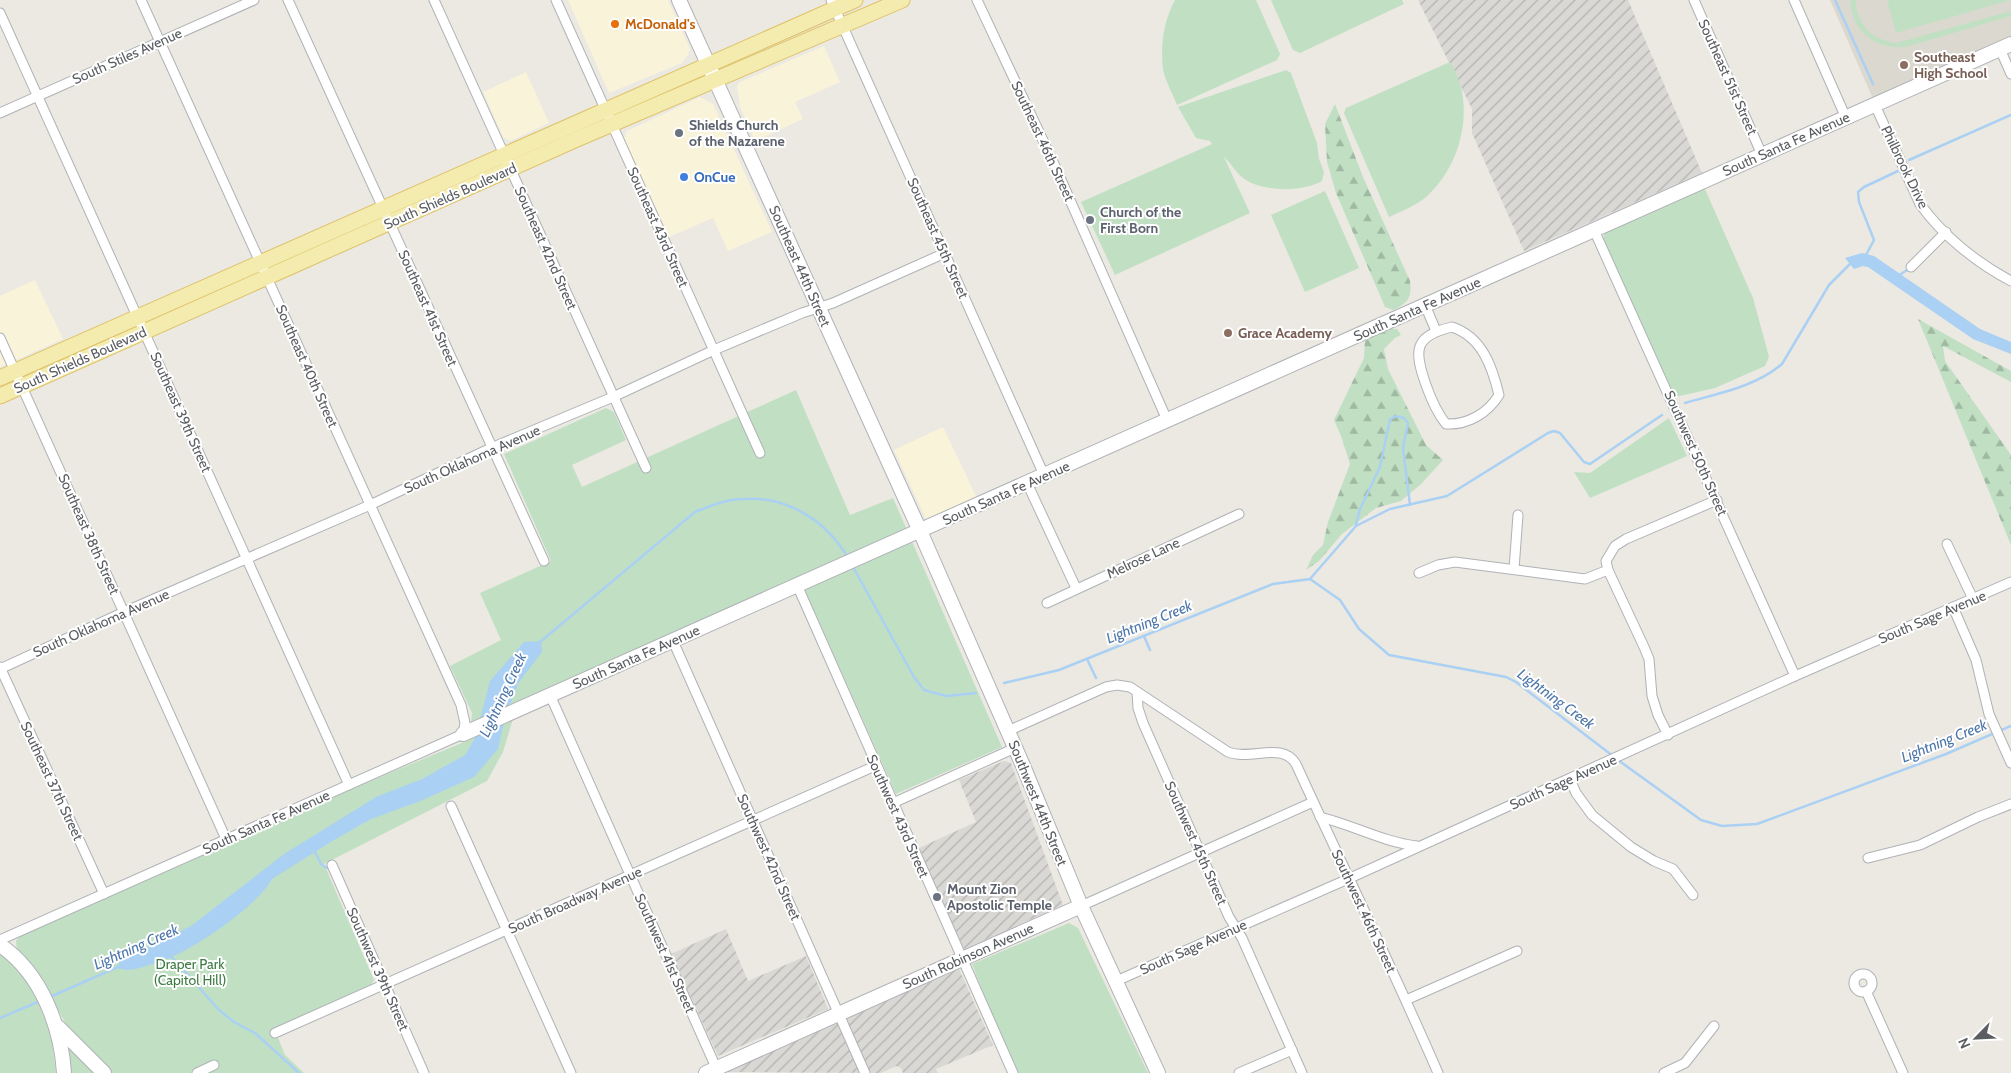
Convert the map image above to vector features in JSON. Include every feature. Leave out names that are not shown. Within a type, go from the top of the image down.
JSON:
[{"type":"main road","name":"South Shields Boulevard","points":[[0,378],[708,64],[833,4],[855,0]]},
{"type":"main road","name":"South Shields Boulevard","points":[[0,396],[612,124],[902,0]]},
{"type":"street","name":"Southeast 40th Street","points":[[141,0],[462,705],[465,723],[463,734]]},
{"type":"street","name":"South Stiles Avenue","points":[[0,113],[254,0]]},
{"type":"street","name":"Southeast 41st Street","points":[[288,0],[544,561]]},
{"type":"street","name":"Southeast 42nd Street","points":[[434,0],[646,468]]},
{"type":"street","name":"Southeast 43rd Street","points":[[556,0],[760,453]]},
{"type":"street","name":"Southeast 44th Street","points":[[679,0],[920,531]]},
{"type":"street","name":"Southeast 46th Street","points":[[977,0],[1051,158],[1168,420]]},
{"type":"street","name":"Southeast 51st Street","points":[[1694,0],[1762,155]]},
{"type":"street","points":[[1794,0],[1846,118]]},
{"type":"street","name":"Southeast 45th Street","points":[[833,4],[1044,475]]},
{"type":"street","name":"Southeast 39th Street","points":[[0,13],[349,785]]},
{"type":"street","name":"South Santa Fe Avenue","points":[[0,940],[2005,46]]},
{"type":"street","points":[[2005,46],[2011,74]]},
{"type":"street","name":"Philbrook Drive","points":[[1875,105],[1920,204],[1929,216],[1988,268],[2011,280]]},
{"type":"street","name":"Southwest 50th Street","points":[[1594,230],[1796,676]]},
{"type":"street","points":[[1912,267],[1946,232]]},
{"type":"street","name":"South Oklahoma Avenue","points":[[0,668],[247,558],[370,506],[491,448],[614,397],[714,350],[818,308],[944,253]]},
{"type":"street","points":[[1425,305],[1436,331]]},
{"type":"street","points":[[1452,327],[1463,330],[1482,349],[1499,395],[1493,405],[1483,413],[1455,424],[1446,424],[1440,416],[1418,362],[1419,348],[1426,338],[1436,331],[1452,327]]},
{"type":"street","name":"Southeast 38th Street","points":[[0,338],[226,839]]},
{"type":"street","points":[[1027,483],[1076,588]]},
{"type":"street","points":[[1668,735],[1654,702],[1649,660],[1608,570],[1606,561],[1615,546],[1626,539],[1717,500]]},
{"type":"street","name":"Melrose Lane","points":[[1047,603],[1239,514]]},
{"type":"street","points":[[1514,569],[1518,515]]},
{"type":"street","name":"Southwest 44th Street","points":[[920,531],[1008,731],[1080,906],[1158,1073]]},
{"type":"street","points":[[1947,544],[1973,599]]},
{"type":"street","points":[[1419,573],[1438,565],[1455,562],[1585,579],[1608,570]]},
{"type":"street","name":"South Sage Avenue","points":[[1114,982],[1632,752],[1796,676],[2011,582]]},
{"type":"street","name":"Southwest 43rd Street","points":[[797,585],[875,766],[1013,1073]]},
{"type":"street","points":[[1953,606],[1976,660],[1989,714],[2011,763]]},
{"type":"street","name":"Southwest 42nd Street","points":[[673,641],[865,1073]]},
{"type":"street","name":"Southeast 37th Street","points":[[0,668],[104,894]]},
{"type":"street","points":[[1008,731],[1106,687],[1122,685],[1137,692]]},
{"type":"street","name":"Southwest 46th Street","points":[[1137,692],[1228,752],[1241,755],[1284,753],[1290,755],[1296,764],[1406,1000],[1438,1073]]},
{"type":"street","name":"Southwest 45th Street","points":[[1137,692],[1138,708],[1143,723],[1229,917],[1236,928],[1302,1073]]},
{"type":"street","name":"Southwest 41st Street","points":[[550,695],[630,875],[713,1071]]},
{"type":"street","points":[[893,803],[1015,748]]},
{"type":"street","name":"South Broadway Avenue","points":[[275,1033],[875,766]]},
{"type":"street","points":[[1570,779],[1587,810],[1596,820],[1654,861],[1673,869],[1693,895]]},
{"type":"street","name":"South Robinson Avenue","points":[[713,1071],[1313,802]]},
{"type":"street","points":[[1868,858],[1920,845],[1978,817],[2011,804]]},
{"type":"street","points":[[451,806],[571,1073]]},
{"type":"street","points":[[1320,817],[1344,822],[1391,841],[1419,846]]},
{"type":"street","name":"Southwest 39th Street","points":[[332,865],[424,1073]]},
{"type":"street","points":[[0,945],[19,961],[38,988],[56,1024],[62,1051],[64,1073]]},
{"type":"street","points":[[1406,1000],[1517,951]]},
{"type":"street","points":[[1866,991],[1902,1073]]},
{"type":"street","points":[[56,1024],[75,1046],[104,1073]]},
{"type":"street","points":[[1664,1073],[1685,1063],[1714,1026]]},
{"type":"street","points":[[1239,1073],[1292,1050]]},
{"type":"street","points":[[197,1073],[214,1065]]},
{"type":"shaded area","points":[[568,0],[668,0],[690,49],[688,55],[682,63],[609,93]]},
{"type":"shaded area","points":[[1418,0],[1628,0],[1702,173],[1524,251],[1472,133],[1472,109]]},
{"type":"shaded area","name":"Southeast High School","points":[[1830,0],[2011,0],[2011,38],[1873,99]]},
{"type":"shaded area","points":[[824,46],[840,82],[795,102],[803,119],[755,141],[740,107],[737,86],[740,82]]},
{"type":"shaded area","points":[[526,72],[549,123],[510,141],[503,137],[483,92]]},
{"type":"shaded area","points":[[700,97],[713,104],[772,232],[728,251],[713,218],[669,237],[624,139],[627,131]]},
{"type":"shaded area","points":[[35,280],[63,339],[0,367],[0,296]]},
{"type":"shaded area","points":[[943,427],[977,498],[927,521],[894,450]]},
{"type":"shaded area","points":[[1004,761],[1011,763],[1063,905],[964,949],[919,848],[976,822],[959,780]]},
{"type":"shaded area","points":[[726,929],[748,981],[806,956],[828,1009],[718,1056],[671,954]]},
{"type":"shaded area","points":[[959,969],[993,1045],[936,1069],[938,1073],[903,1073],[901,1068],[896,1066],[881,1073],[724,1072]]},
{"type":"green space","points":[[1175,0],[1256,0],[1280,54],[1277,60],[1177,105],[1165,78],[1162,60],[1166,24]]},
{"type":"green space","points":[[1271,0],[1402,0],[1404,4],[1300,53],[1293,50]]},
{"type":"green space","points":[[1850,0],[1856,0],[1859,17],[1867,30],[1880,39],[1896,43],[2011,11],[2011,16],[1906,47],[1895,47],[1875,42],[1860,29],[1851,11]]},
{"type":"green space","points":[[1887,0],[2011,0],[1896,33]]},
{"type":"green space","points":[[1450,62],[1458,78],[1463,96],[1464,115],[1457,151],[1449,169],[1426,197],[1413,206],[1389,217],[1344,113],[1346,108]]},
{"type":"green space","points":[[1286,70],[1291,73],[1317,143],[1319,159],[1324,172],[1322,181],[1314,185],[1295,189],[1263,187],[1243,178],[1224,157],[1250,213],[1115,275],[1081,202],[1212,144],[1210,141],[1196,138],[1178,107]]},
{"type":"green space","points":[[1335,104],[1363,177],[1410,281],[1408,299],[1393,310],[1385,307],[1336,193],[1327,162],[1325,124]]},
{"type":"green space","points":[[1704,187],[1753,298],[1769,357],[1765,366],[1715,388],[1675,397],[1603,240],[1605,232]]},
{"type":"green space","points":[[1325,191],[1359,268],[1305,292],[1271,215]]},
{"type":"green space","points":[[1918,319],[2011,371],[2011,382],[1943,346],[1945,361],[2011,455],[2011,545]]},
{"type":"green space","points":[[1385,328],[1397,329],[1401,335],[1384,349],[1388,369],[1426,445],[1443,460],[1421,484],[1401,501],[1376,508],[1342,534],[1319,561],[1306,570],[1313,555],[1323,545],[1328,522],[1350,464],[1334,420],[1364,358],[1365,338]]},
{"type":"green space","name":"Draper Park (Capitol Hill)","points":[[796,390],[850,515],[893,498],[1002,747],[896,794],[800,579],[518,702],[503,752],[487,781],[324,864],[374,980],[371,985],[274,1028],[285,1055],[304,1073],[109,1073],[70,1031],[46,989],[17,951],[16,941],[20,936],[344,792],[464,742],[471,723],[472,713],[450,666],[501,640],[480,593],[551,561],[504,454],[606,408],[614,412],[626,440],[572,465],[582,487]]},
{"type":"green space","points":[[1669,418],[1687,456],[1590,498],[1574,472],[1590,473]]},
{"type":"green space","points":[[1069,923],[1078,928],[1148,1073],[1017,1073],[1001,1039],[972,964]]},
{"type":"green space","points":[[0,955],[3,955],[31,986],[51,1034],[56,1073],[0,1073]]},
{"type":"green space","points":[[70,1049],[98,1073],[67,1073],[67,1051]]},
{"type":"water","points":[[1862,253],[1874,256],[1980,329],[2011,342],[2011,354],[1973,339],[1868,267],[1863,266],[1854,269],[1845,258]]},
{"type":"water","points":[[541,641],[542,652],[511,693],[498,749],[474,777],[418,802],[371,819],[334,840],[272,879],[255,900],[242,912],[198,943],[173,956],[172,959],[169,958],[130,970],[117,968],[121,959],[191,926],[284,854],[376,797],[422,779],[465,755],[475,738],[490,681],[524,642]]},
{"type":"waterway","points":[[1835,0],[1873,84]]},
{"type":"waterway","points":[[1909,160],[2011,115]]},
{"type":"waterway","points":[[1866,255],[1874,240],[1859,202],[1858,192],[1864,187],[1898,171]]},
{"type":"waterway","points":[[1685,403],[1748,384],[1782,364],[1829,285],[1851,263]]},
{"type":"waterway","points":[[1898,276],[1910,268]]},
{"type":"waterway","points":[[1310,579],[1356,526],[1390,509],[1447,496],[1548,433],[1554,431],[1560,433],[1584,462],[1590,464],[1662,415]]},
{"type":"waterway","points":[[1356,525],[1360,509],[1380,467],[1390,419],[1396,416],[1404,418],[1408,423],[1403,448],[1410,505]]},
{"type":"waterway","name":"Lightning Creek","points":[[540,642],[695,512],[713,505],[737,499],[759,499],[790,506],[817,522],[839,544],[848,558]]},
{"type":"waterway","name":"Lightning Creek","points":[[852,565],[914,677],[924,690],[946,696],[976,693]]},
{"type":"waterway","name":"Lightning Creek","points":[[1004,683],[1059,670],[1273,584],[1310,579],[1340,600],[1359,629],[1389,655],[1506,677],[1516,682],[1613,756]]},
{"type":"waterway","points":[[1144,636],[1150,650]]},
{"type":"waterway","points":[[1087,659],[1096,678]]},
{"type":"waterway","name":"Lightning Creek","points":[[507,709],[516,686]]},
{"type":"waterway","name":"Lightning Creek","points":[[1618,760],[1701,820],[1722,826],[1757,824],[1946,754],[2011,726]]},
{"type":"waterway","points":[[314,850],[321,864],[327,868]]},
{"type":"waterway","points":[[171,956],[219,1010],[234,1022],[255,1033],[299,1073]]},
{"type":"waterway","name":"Lightning Creek","points":[[50,997],[120,966]]},
{"type":"waterway","name":"Lightning Creek","points":[[0,1018],[40,1001]]},
{"type":"place","name":"McDonald's","points":[[615,24]]},
{"type":"place","name":"Southeast High School","points":[[1904,65]]},
{"type":"place","name":"Shields Church of the Nazarene","points":[[679,133]]},
{"type":"place","name":"OnCue","points":[[684,177]]},
{"type":"place","name":"Church of the First Born","points":[[1090,220]]},
{"type":"place","name":"Grace Academy","points":[[1228,333]]},
{"type":"place","name":"Mount Zion Apostolic Temple","points":[[937,897]]}]
